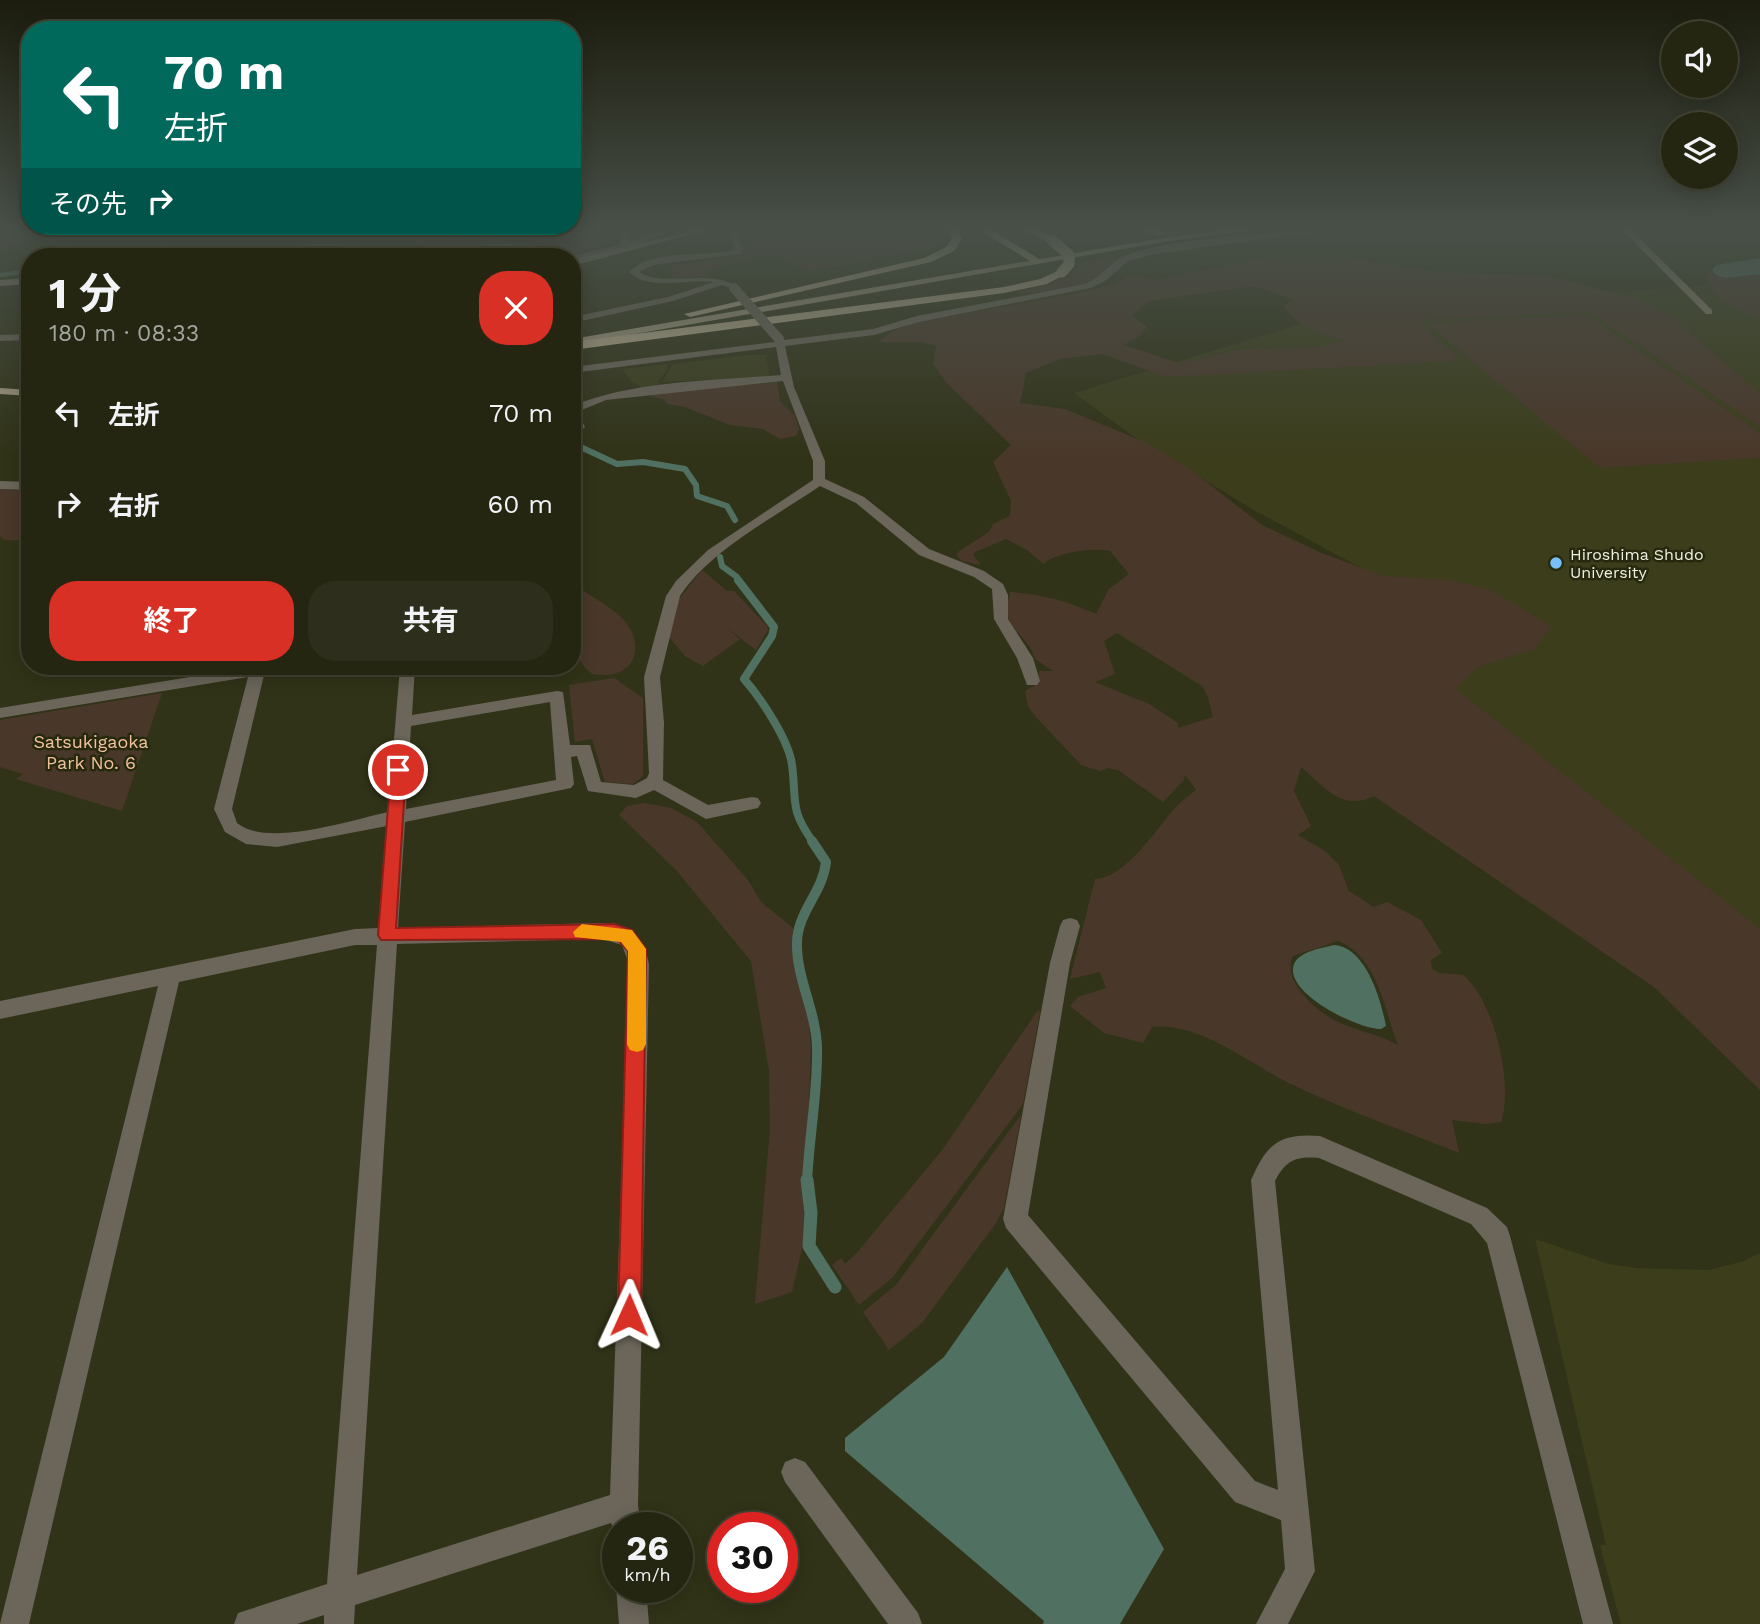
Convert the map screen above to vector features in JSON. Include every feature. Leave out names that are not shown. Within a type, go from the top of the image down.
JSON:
[{"type":"highway","points":[[690,314],[730,305]]},
{"type":"highway","points":[[581,343],[886,305]]},
{"type":"main road","points":[[581,332],[743,305]]},
{"type":"main road","points":[[581,342],[793,305]]},
{"type":"main road","points":[[0,382],[21,383]]},
{"type":"main road","points":[[0,391],[21,392]]},
{"type":"street","points":[[581,318],[640,305]]},
{"type":"street","points":[[748,305],[781,341],[786,378],[819,461],[819,481]]},
{"type":"street","points":[[581,369],[781,341],[879,331],[916,319],[992,305]]},
{"type":"street","points":[[1702,305],[1709,312]]},
{"type":"street","points":[[0,338],[21,337]]},
{"type":"street","points":[[581,407],[604,397],[659,389],[786,378]]},
{"type":"street","points":[[819,481],[860,500],[924,552],[985,578],[998,587],[1002,594],[1001,619],[1025,658],[1032,681]]},
{"type":"street","points":[[562,752],[584,749],[594,787],[636,792],[654,782],[657,773],[652,677],[673,596],[681,584],[713,553],[819,481]]},
{"type":"street","points":[[0,485],[21,486]]},
{"type":"street","points":[[0,713],[227,675]]},
{"type":"street","points":[[256,675],[223,808],[227,825],[241,836],[274,841],[565,784],[557,696],[402,722]]},
{"type":"street","points":[[339,1624],[406,675]]},
{"type":"street","points":[[654,782],[706,812],[751,803]]},
{"type":"street","points":[[1070,926],[1059,963],[1015,1219],[1245,1492],[1295,1511]]},
{"type":"street","points":[[0,1010],[355,937],[614,932],[625,935],[637,949],[625,1512]]},
{"type":"street","points":[[14,1624],[170,976]]},
{"type":"street","points":[[1271,1624],[1300,1571],[1263,1180],[1274,1159],[1294,1145],[1320,1147],[1479,1216],[1498,1236],[1598,1624]]},
{"type":"street","points":[[795,1472],[907,1624]]},
{"type":"street","points":[[249,1624],[341,1595],[602,1522]]},
{"type":"street","points":[[633,1603],[635,1624]]},
{"type":"shaded area","name":"Hiroshima Shudo University","points":[[1760,305],[1760,947],[1432,691],[1454,618],[1252,509],[1133,436],[1074,393],[1357,307]]},
{"type":"shaded area","points":[[766,355],[770,377],[662,382],[673,364]]},
{"type":"shaded area","points":[[667,364],[668,369],[658,381],[659,385],[647,390],[632,382],[622,369]]},
{"type":"shaded area","points":[[1334,945],[1355,955],[1370,976],[1386,1026],[1381,1029],[1370,1028],[1340,1016],[1309,996],[1299,985],[1293,973],[1298,958],[1313,950]]},
{"type":"shaded area","points":[[1535,1239],[1609,1264],[1637,1268],[1709,1270],[1744,1261],[1760,1253],[1760,1624],[1621,1624],[1600,1545],[1606,1545]]},
{"type":"shaded area","points":[[1007,1267],[1164,1549],[1120,1624],[1043,1624],[1044,1621],[845,1451],[845,1438],[944,1357]]},
{"type":"green space","points":[[1013,305],[1144,305],[1131,315],[1147,327],[1140,336],[1124,345],[1179,363],[1237,350],[1318,347],[1344,341],[1311,329],[1296,320],[1284,306],[1286,305],[1648,305],[1674,318],[1760,394],[1760,426],[1589,312],[1418,320],[1458,359],[1451,361],[1166,377],[1103,354],[1060,359],[1026,373],[1020,403],[1065,409],[1147,443],[1187,467],[1262,525],[1319,552],[1384,576],[1450,580],[1491,590],[1551,626],[1535,649],[1477,667],[1456,689],[1760,929],[1760,1090],[1654,987],[1374,796],[1363,800],[1343,799],[1326,789],[1301,767],[1294,791],[1311,826],[1298,835],[1325,851],[1339,865],[1349,891],[1374,907],[1387,902],[1421,920],[1442,953],[1431,960],[1432,969],[1439,973],[1463,975],[1484,1003],[1503,1065],[1505,1087],[1501,1122],[1486,1124],[1452,1120],[1459,1153],[1310,1093],[1206,1037],[1170,1027],[1152,1027],[1143,1043],[1104,1033],[1070,1006],[1078,997],[1106,988],[1100,972],[1070,979],[1095,879],[1107,876],[1129,861],[1177,805],[1196,790],[1185,775],[1184,780],[1163,802],[1118,770],[1108,768],[1100,771],[1081,765],[1028,706],[1025,691],[1039,683],[1039,671],[1053,671],[1035,659],[1029,646],[1011,623],[1006,609],[1010,592],[1054,599],[1096,614],[1109,589],[1129,574],[1110,551],[1075,552],[1057,556],[1043,564],[1027,550],[1006,539],[975,552],[973,555],[979,565],[962,561],[957,556],[958,552],[989,532],[993,524],[1010,516],[1011,501],[993,462],[1011,445],[947,383],[933,364],[936,346],[921,342],[878,342],[891,332],[912,323]],"holes":[[[1117,633],[1202,686],[1213,717],[1178,728],[1178,723],[1149,704],[1095,682],[1115,674],[1104,641]],[[1338,941],[1351,948],[1371,971],[1398,1045],[1334,1020],[1305,997],[1294,981],[1291,973],[1293,956]]]},
{"type":"green space","points":[[1730,305],[1760,305],[1760,316],[1742,311]]},
{"type":"green space","points":[[1586,315],[1760,433],[1760,458],[1600,468],[1426,323]]},
{"type":"green space","points":[[777,382],[780,401],[795,416],[799,429],[796,436],[780,439],[763,429],[730,425],[685,407],[667,404],[664,399],[652,397],[651,394]]},
{"type":"green space","points":[[0,489],[21,490],[21,541],[4,540],[0,536]]},
{"type":"green space","points":[[702,570],[727,591],[734,591],[767,626],[768,630],[756,650],[722,624],[740,639],[703,666],[685,656],[669,637],[679,599]]},
{"type":"green space","points":[[581,589],[620,616],[629,627],[635,648],[628,666],[619,672],[607,675],[592,674],[581,661]]},
{"type":"green space","points":[[614,678],[643,698],[643,776],[633,784],[605,782],[592,739],[575,742],[569,685]]},
{"type":"green space","name":"Satsukigaoka Park No. 6","points":[[162,693],[122,811],[16,779],[23,774],[0,767],[0,720]]},
{"type":"green space","points":[[644,803],[671,808],[697,822],[748,880],[761,902],[794,929],[794,965],[808,1014],[811,1047],[804,1240],[792,1292],[755,1304],[770,1129],[769,1071],[751,961],[676,870],[619,815],[627,806]]},
{"type":"green space","points":[[1038,1010],[1040,1012],[1023,1104],[892,1278],[859,1305],[832,1265],[841,1258],[845,1264],[856,1254],[943,1149]]},
{"type":"green space","points":[[1021,1115],[1004,1208],[996,1223],[922,1323],[889,1350],[863,1312],[896,1285]]},
{"type":"waterway","points":[[581,447],[617,464],[643,462],[685,469],[696,485],[697,496],[727,506],[735,520]]},
{"type":"waterway","points":[[720,557],[722,566],[738,581]]},
{"type":"waterway","points":[[738,581],[774,627],[772,636],[744,679],[780,732],[790,755],[797,813],[813,842]]},
{"type":"waterway","points":[[807,1181],[817,1047],[800,969],[797,942],[798,931],[820,883],[826,862],[812,841]]},
{"type":"waterway","points":[[807,1181],[811,1213],[809,1246],[835,1287]]},
{"type":"slow traffic","points":[[582,932],[614,932],[633,940],[639,964],[637,1044]]},
{"type":"place","name":"Hiroshima Shudo University","points":[[1556,563]]},
{"type":"route","points":[[398,770],[387,935],[614,932],[633,940],[637,949],[639,964],[629,1315]]}]
